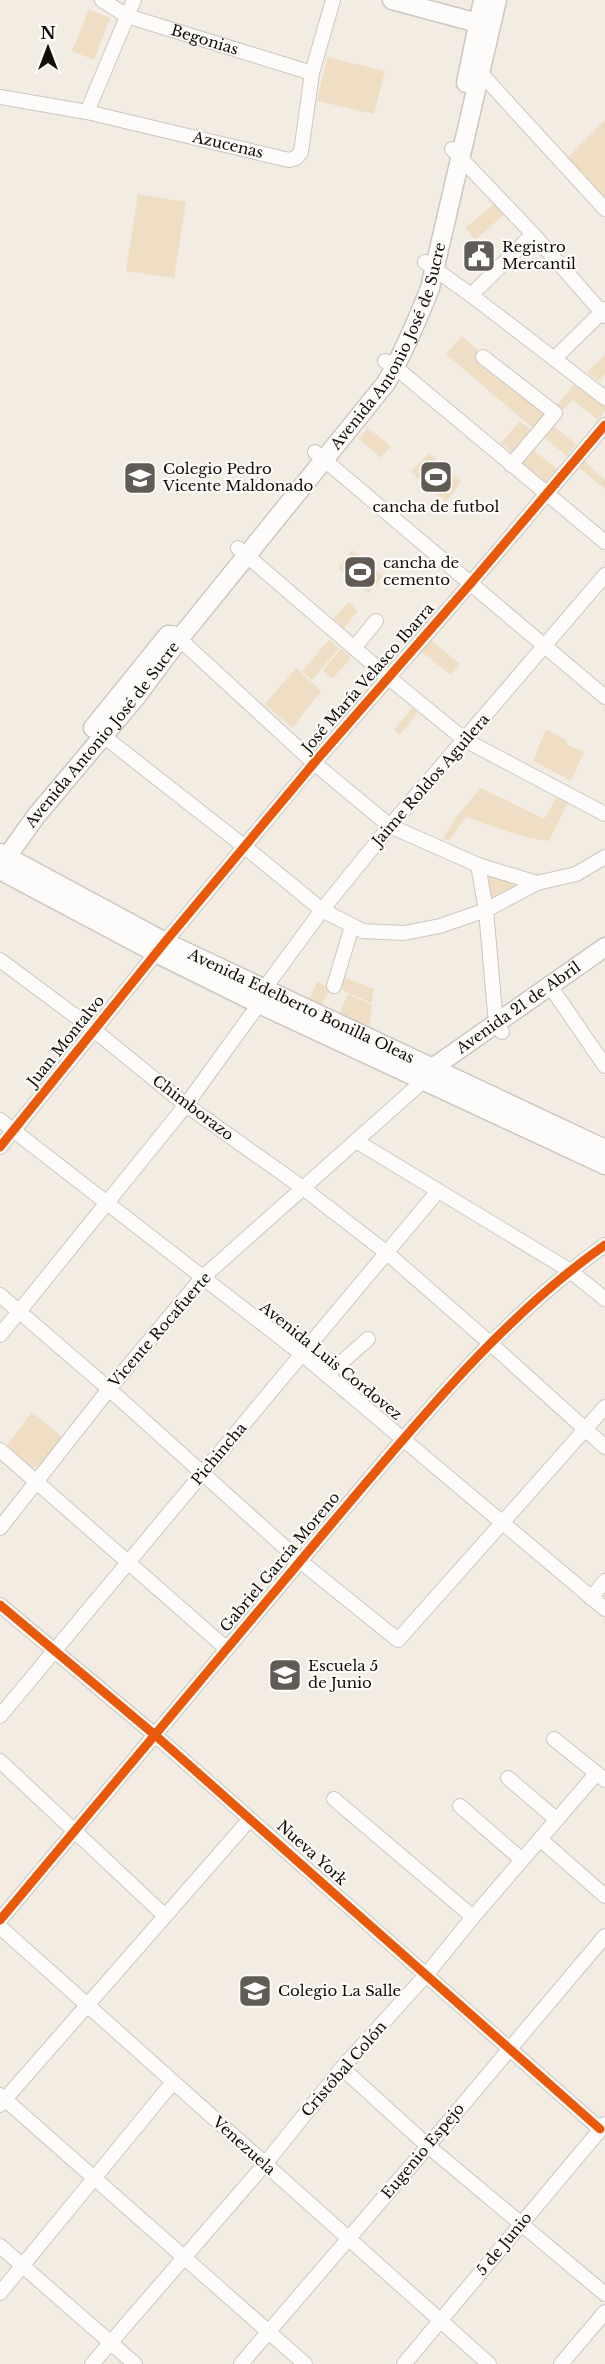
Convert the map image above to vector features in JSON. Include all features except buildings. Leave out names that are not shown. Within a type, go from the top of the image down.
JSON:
[{"type":"main road","points":[[392,0],[484,25]]},
{"type":"main road","name":"Avenida Antonio José de Sucre","points":[[1,859],[36,816],[98,731],[320,456],[390,364],[402,329],[430,265],[476,67],[484,25],[483,0]]},
{"type":"main road","name":"Avenida Antonio José de Sucre","points":[[484,25],[497,0]]},
{"type":"main road","name":"Avenida Edelberto Bonilla Oleas","points":[[1,859],[160,948],[261,997],[432,1075],[605,1149]]},
{"type":"main road","name":"Avenida 21 de Abril","points":[[432,1075],[553,990],[605,947]]},
{"type":"main road","name":"Avenida 21 de Abril","points":[[553,990],[605,960]]},
{"type":"main road","name":"Avenida Edelberto Bonilla Oleas","points":[[432,1075],[605,1165]]},
{"type":"street","name":"Begonias","points":[[102,0],[127,16],[312,73]]},
{"type":"street","points":[[87,112],[134,0]]},
{"type":"street","name":"Azucenas","points":[[0,97],[87,112],[289,160],[296,158],[302,152],[312,73],[333,0]]},
{"type":"street","points":[[476,67],[605,209]]},
{"type":"street","points":[[456,153],[604,312],[555,358]]},
{"type":"street","points":[[471,295],[533,234]]},
{"type":"street","points":[[430,265],[605,398]]},
{"type":"street","points":[[483,357],[555,413],[511,465]]},
{"type":"street","points":[[390,364],[605,542]]},
{"type":"street","name":"José María Velasco Ibarra","points":[[160,948],[314,763],[605,425]]},
{"type":"street","points":[[320,456],[605,697]]},
{"type":"street","points":[[243,551],[388,677],[465,740],[605,814]]},
{"type":"street","name":"Jaime Roldos Aguilera","points":[[0,1335],[186,1105],[322,910],[390,826],[605,575]]},
{"type":"street","points":[[354,648],[376,621]]},
{"type":"street","points":[[176,635],[314,763],[390,826],[478,865],[537,883]]},
{"type":"street","points":[[98,731],[322,910],[363,931],[404,933],[440,926],[486,910],[537,883],[576,874],[605,857]]},
{"type":"street","points":[[478,865],[486,910],[499,1028]]},
{"type":"street","points":[[334,986],[352,926]]},
{"type":"street","name":"Juan Montalvo","points":[[0,1147],[160,948]]},
{"type":"street","name":"Chimborazo","points":[[0,960],[94,1030],[186,1105],[303,1188],[387,1253],[605,1447]]},
{"type":"street","points":[[553,990],[605,1066]]},
{"type":"street","name":"Vicente Rocafuerte","points":[[0,1528],[109,1389],[202,1278],[432,1075]]},
{"type":"street","name":"Avenida Luis Cordovez","points":[[0,1120],[303,1355],[605,1609]]},
{"type":"street","points":[[356,1141],[569,1270],[605,1299]]},
{"type":"street","name":"Pichincha","points":[[0,1716],[438,1191]]},
{"type":"street","name":"Gabriel García Moreno","points":[[0,1920],[404,1438],[491,1344],[569,1270],[605,1245]]},
{"type":"street","points":[[0,1295],[109,1389],[300,1561],[398,1640],[605,1407]]},
{"type":"street","points":[[327,1375],[368,1339]]},
{"type":"street","points":[[0,1450],[227,1649]]},
{"type":"street","points":[[591,1598],[605,1581]]},
{"type":"street","name":"Nueva York","points":[[0,1605],[155,1735],[509,2048],[603,2126]]},
{"type":"street","points":[[554,1739],[600,1777]]},
{"type":"street","points":[[0,1761],[164,1915]]},
{"type":"street","name":"Cristóbal Colón","points":[[92,2364],[264,2164],[342,2068],[426,1975],[556,1819],[600,1777]]},
{"type":"street","points":[[508,1778],[556,1819]]},
{"type":"street","points":[[334,1799],[473,1917]]},
{"type":"street","points":[[460,1806],[522,1860]]},
{"type":"street","points":[[250,1819],[2,2100],[305,2364]]},
{"type":"street","points":[[540,1839],[605,1896]]},
{"type":"street","name":"Venezuela","points":[[0,1927],[489,2364]]},
{"type":"street","name":"Eugenio Espejo","points":[[241,2364],[605,1936]]},
{"type":"street","points":[[342,2068],[428,2146],[522,2222],[605,2294]]},
{"type":"street","points":[[0,2293],[173,2082]]},
{"type":"street","name":"5 de Junio","points":[[404,2364],[603,2126]]},
{"type":"street","points":[[0,2246],[135,2364]]},
{"type":"street","points":[[561,2364],[605,2312]]},
{"type":"shaded area","points":[[89,9],[110,18],[94,60],[72,51]]},
{"type":"shaded area","points":[[327,57],[385,71],[374,114],[317,101]]},
{"type":"shaded area","points":[[605,120],[605,199],[568,157]]},
{"type":"shaded area","points":[[138,194],[186,202],[174,278],[126,271]]},
{"type":"shaded area","points":[[499,200],[508,211],[475,240],[465,228]]},
{"type":"shaded area","points":[[462,336],[549,413],[535,430],[446,354]]},
{"type":"shaded area","points":[[605,355],[605,374],[598,381],[587,372]]},
{"type":"shaded area","points":[[576,383],[605,404],[605,411],[598,420],[573,400],[563,410],[557,405]]},
{"type":"shaded area","points":[[520,421],[532,431],[513,453],[501,443]]},
{"type":"shaded area","points":[[552,425],[576,444],[567,456],[542,436]]},
{"type":"shaded area","points":[[368,428],[391,446],[381,458],[359,439]]},
{"type":"shaded area","points":[[531,448],[557,469],[545,483],[519,462]]},
{"type":"shaded area","name":"cancha de futbol","points":[[429,453],[461,482],[446,502],[411,472]]},
{"type":"shaded area","points":[[583,460],[605,480],[605,489],[577,466]]},
{"type":"shaded area","name":"cancha de cemento","points":[[352,550],[383,576],[368,593],[338,568]]},
{"type":"shaded area","points":[[349,602],[358,611],[344,628],[333,619]]},
{"type":"shaded area","points":[[429,638],[460,664],[451,675],[419,650]]},
{"type":"shaded area","points":[[329,640],[339,648],[312,680],[302,671]]},
{"type":"shaded area","points":[[341,649],[351,658],[332,679],[323,670]]},
{"type":"shaded area","points":[[296,668],[321,691],[292,728],[265,704]]},
{"type":"shaded area","points":[[412,708],[418,713],[400,735],[394,730]]},
{"type":"shaded area","points":[[546,729],[567,741],[566,744],[584,752],[571,781],[533,761]]},
{"type":"shaded area","points":[[481,788],[544,819],[559,793],[570,799],[549,841],[517,834],[466,817],[449,841],[443,838],[456,817]]},
{"type":"shaded area","points":[[486,871],[519,882],[519,885],[490,901]]},
{"type":"shaded area","points":[[338,975],[374,989],[371,1003],[334,986]]},
{"type":"shaded area","points":[[317,982],[330,987],[322,1006],[309,1000]]},
{"type":"shaded area","points":[[348,994],[372,1005],[369,1029],[339,1015]]},
{"type":"shaded area","points":[[32,1412],[62,1437],[39,1466],[31,1468],[7,1445]]},
{"type":"cycle path","points":[[0,1147],[165,942],[314,763],[605,425]]},
{"type":"cycle path","points":[[0,1920],[424,1415],[492,1341],[528,1307],[605,1245]]},
{"type":"cycle path","points":[[0,1605],[155,1735],[600,2129]]},
{"type":"place","name":"Registro Mercantil","points":[[479,256]]},
{"type":"place","name":"cancha de futbol","points":[[436,477]]},
{"type":"place","name":"Colegio Pedro Vicente Maldonado","points":[[140,478]]},
{"type":"place","name":"cancha de cemento","points":[[360,572]]},
{"type":"place","name":"Escuela 5 de Junio","points":[[285,1675]]},
{"type":"place","name":"Colegio La Salle","points":[[255,1991]]}]
